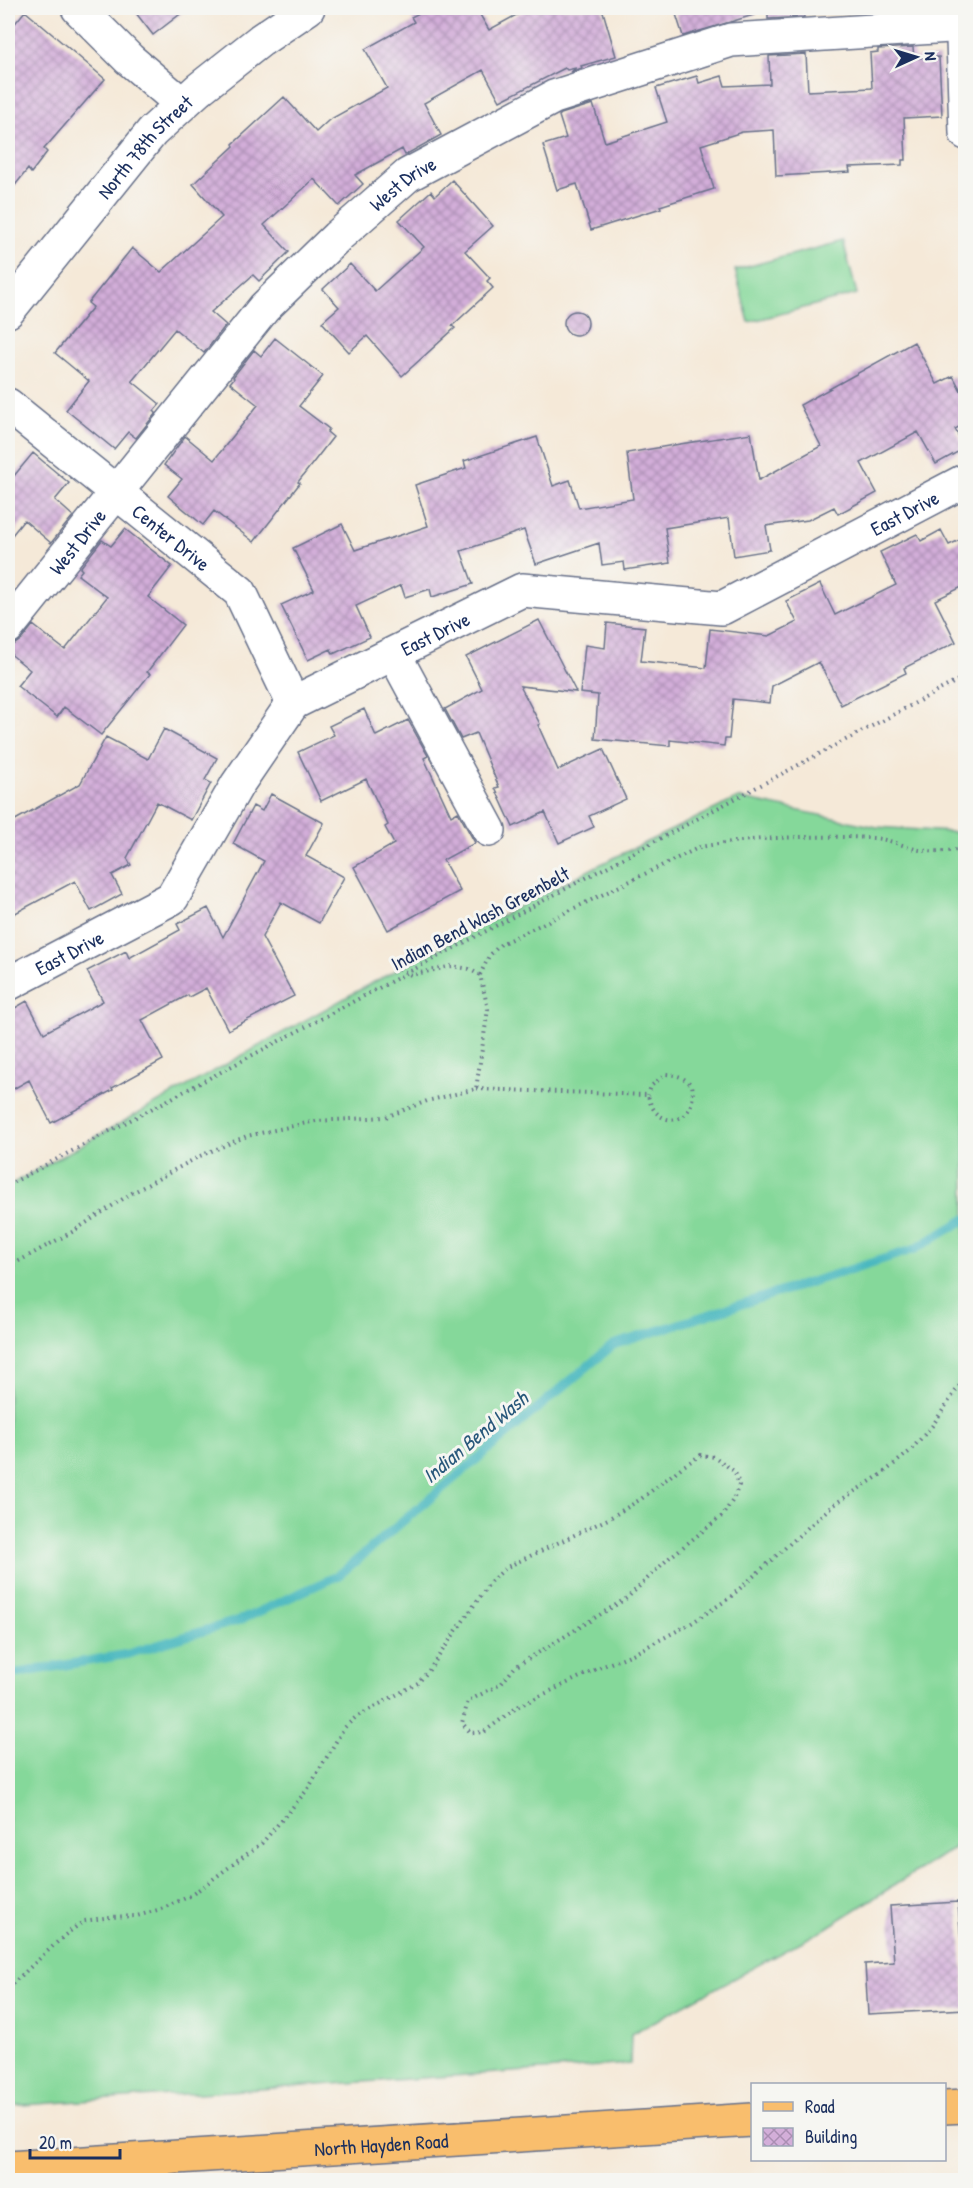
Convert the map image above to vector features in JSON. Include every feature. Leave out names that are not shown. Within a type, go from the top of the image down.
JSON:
[{"type":"main road","points":[[946,2107],[966,2106]]},
{"type":"main road","name":"North Hayden Road","points":[[8,2168],[751,2120]]},
{"type":"street","points":[[78,8],[129,59],[182,104]]},
{"type":"street","name":"North 78th Street","points":[[8,311],[152,132],[182,104],[261,40],[308,8]]},
{"type":"street","points":[[963,19],[966,133]]},
{"type":"street","name":"West Drive","points":[[8,627],[264,308],[337,237],[408,175],[554,97],[731,40],[963,19]]},
{"type":"street","name":"Center Drive","points":[[8,405],[240,592],[293,703]]},
{"type":"street","name":"East Drive","points":[[8,984],[172,898],[237,785],[293,703],[522,590],[722,608],[966,480]]},
{"type":"street","points":[[394,654],[489,830]]},
{"type":"path","name":"Indian Bend Wash Greenbelt","points":[[8,1185],[966,676]]},
{"type":"path","points":[[476,1089],[488,1008],[480,975],[489,956],[501,944],[700,847],[722,843],[818,837],[873,838],[918,850],[966,849]]},
{"type":"path","points":[[394,966],[411,975],[452,966],[470,969],[480,975]]},
{"type":"path","points":[[666,1074],[679,1075],[684,1078],[692,1085],[694,1095],[688,1112],[671,1120],[662,1118],[656,1112],[650,1104],[648,1095],[651,1086],[666,1074]]},
{"type":"path","points":[[8,1267],[63,1237],[132,1193],[200,1156],[247,1136],[316,1121],[386,1117],[428,1101],[476,1089],[648,1095]]},
{"type":"path","points":[[8,1988],[65,1935],[84,1922],[110,1917],[136,1916],[161,1909],[190,1896],[262,1844],[308,1789],[344,1728],[356,1717],[418,1683],[491,1581],[507,1567],[608,1519],[641,1499],[681,1467],[701,1455],[715,1457],[735,1472],[739,1485],[733,1500],[722,1516],[669,1558],[627,1598],[515,1667],[501,1684],[468,1701],[462,1724],[471,1733],[484,1732],[519,1707],[637,1652],[690,1624],[728,1599],[833,1504],[882,1474],[909,1452],[932,1426],[966,1376]]},
{"type":"green space","points":[[843,241],[857,294],[749,322],[735,270]]},
{"type":"green space","points":[[738,798],[877,827],[965,833],[965,1841],[823,1930],[631,2034],[630,2064],[8,2106],[8,1186],[370,984],[603,863]]},
{"type":"building","points":[[132,8],[188,8],[153,35]]},
{"type":"building","points":[[429,8],[476,8],[489,30],[529,8],[602,8],[616,56],[581,66],[582,68],[571,72],[576,68],[567,70],[565,68],[500,101],[483,70],[424,103],[441,135],[405,155],[402,149],[355,175],[363,184],[339,206],[314,179],[264,225],[289,252],[259,281],[253,275],[211,312],[226,325],[204,353],[175,329],[132,381],[160,404],[154,411],[156,413],[136,438],[128,432],[114,449],[66,410],[89,381],[55,353],[93,307],[88,303],[132,248],[161,272],[222,217],[193,184],[284,97],[316,132],[329,120],[387,88],[365,49],[414,22],[411,17]]},
{"type":"building","points":[[674,8],[756,8],[757,14],[683,36]]},
{"type":"building","points":[[768,8],[804,8],[804,17],[768,19]]},
{"type":"building","points":[[25,11],[105,79],[44,149],[47,152],[31,173],[28,169],[8,194],[8,32]]},
{"type":"building","points":[[913,47],[914,58],[939,57],[942,116],[904,118],[906,160],[902,160],[902,165],[849,167],[850,172],[776,176],[774,130],[742,132],[701,145],[714,189],[591,230],[577,184],[557,190],[543,145],[566,138],[559,116],[561,114],[593,104],[605,142],[667,122],[656,88],[697,76],[699,83],[722,76],[725,86],[770,84],[769,56],[806,54],[808,91],[872,88],[870,53],[878,52],[878,49]]},
{"type":"building","points":[[452,180],[493,226],[465,251],[490,278],[487,281],[493,288],[452,326],[455,328],[402,376],[367,336],[349,352],[322,322],[339,307],[323,289],[350,264],[375,291],[424,247],[399,220],[431,191],[435,196]]},
{"type":"building","points":[[576,311],[585,314],[588,323],[585,332],[576,335],[567,332],[564,323],[567,314]]},
{"type":"building","points":[[275,338],[323,376],[299,406],[329,429],[327,432],[333,437],[254,542],[214,511],[203,525],[168,496],[182,479],[164,465],[185,436],[214,460],[258,405],[230,383],[233,377],[254,350],[261,356]]},
{"type":"building","points":[[914,342],[937,384],[953,376],[966,400],[966,423],[955,429],[965,448],[936,464],[918,432],[861,463],[877,493],[838,514],[834,507],[808,520],[766,526],[770,550],[734,556],[729,518],[665,528],[670,563],[625,570],[624,562],[602,565],[599,543],[536,564],[524,530],[461,551],[473,584],[432,597],[430,589],[405,597],[401,585],[356,606],[370,637],[333,654],[331,649],[308,660],[281,605],[314,590],[293,548],[342,524],[355,550],[428,526],[415,485],[466,468],[464,461],[537,437],[553,486],[570,480],[579,508],[633,499],[627,453],[680,444],[751,433],[759,480],[821,446],[800,405]]},
{"type":"building","points":[[33,453],[69,483],[55,500],[73,516],[51,543],[24,520],[8,540],[8,483]]},
{"type":"building","points":[[125,529],[172,566],[148,597],[183,625],[147,672],[150,674],[101,735],[64,707],[57,717],[17,686],[30,670],[8,652],[8,645],[15,644],[22,639],[33,625],[65,650],[107,597],[78,575],[82,570],[80,568],[102,540],[111,546]]},
{"type":"building","points":[[941,530],[949,545],[966,537],[966,585],[935,600],[956,642],[904,668],[906,673],[841,705],[819,662],[772,686],[770,703],[733,699],[729,739],[725,739],[724,746],[670,740],[670,746],[595,739],[598,695],[580,693],[585,645],[605,648],[607,623],[645,627],[641,661],[706,668],[710,629],[769,636],[797,622],[786,601],[820,584],[835,615],[896,585],[880,552],[917,534],[921,541]]},
{"type":"building","points":[[539,620],[576,692],[520,686],[540,724],[538,725],[558,770],[603,749],[626,799],[589,816],[594,827],[559,843],[545,812],[513,827],[495,788],[499,787],[476,733],[461,739],[445,709],[482,689],[466,657]]},
{"type":"building","points":[[364,709],[376,736],[408,720],[428,756],[424,758],[451,816],[458,812],[475,843],[443,860],[460,891],[388,930],[354,867],[394,844],[385,827],[388,825],[366,779],[321,801],[298,752],[334,735],[329,726]]},
{"type":"building","points":[[164,729],[217,758],[205,780],[211,783],[191,820],[157,802],[127,858],[131,865],[112,875],[122,894],[91,911],[75,881],[8,917],[8,824],[80,784],[106,737],[148,759]]},
{"type":"building","points":[[271,794],[324,823],[306,856],[344,877],[319,923],[281,902],[262,937],[294,996],[228,1030],[206,988],[189,997],[188,995],[142,1020],[163,1060],[51,1123],[29,1080],[8,1092],[8,1012],[27,1001],[44,1033],[103,1001],[87,971],[126,951],[129,958],[180,930],[177,924],[208,908],[223,937],[264,861],[233,844],[253,806],[262,811]]},
{"type":"building","points":[[958,1902],[966,2009],[868,2014],[865,1964],[894,1962],[890,1906]]},
{"type":"waterway","name":"Indian Bend Wash","points":[[8,1675],[128,1654],[243,1619],[339,1575],[613,1345],[915,1249],[966,1219]]}]
